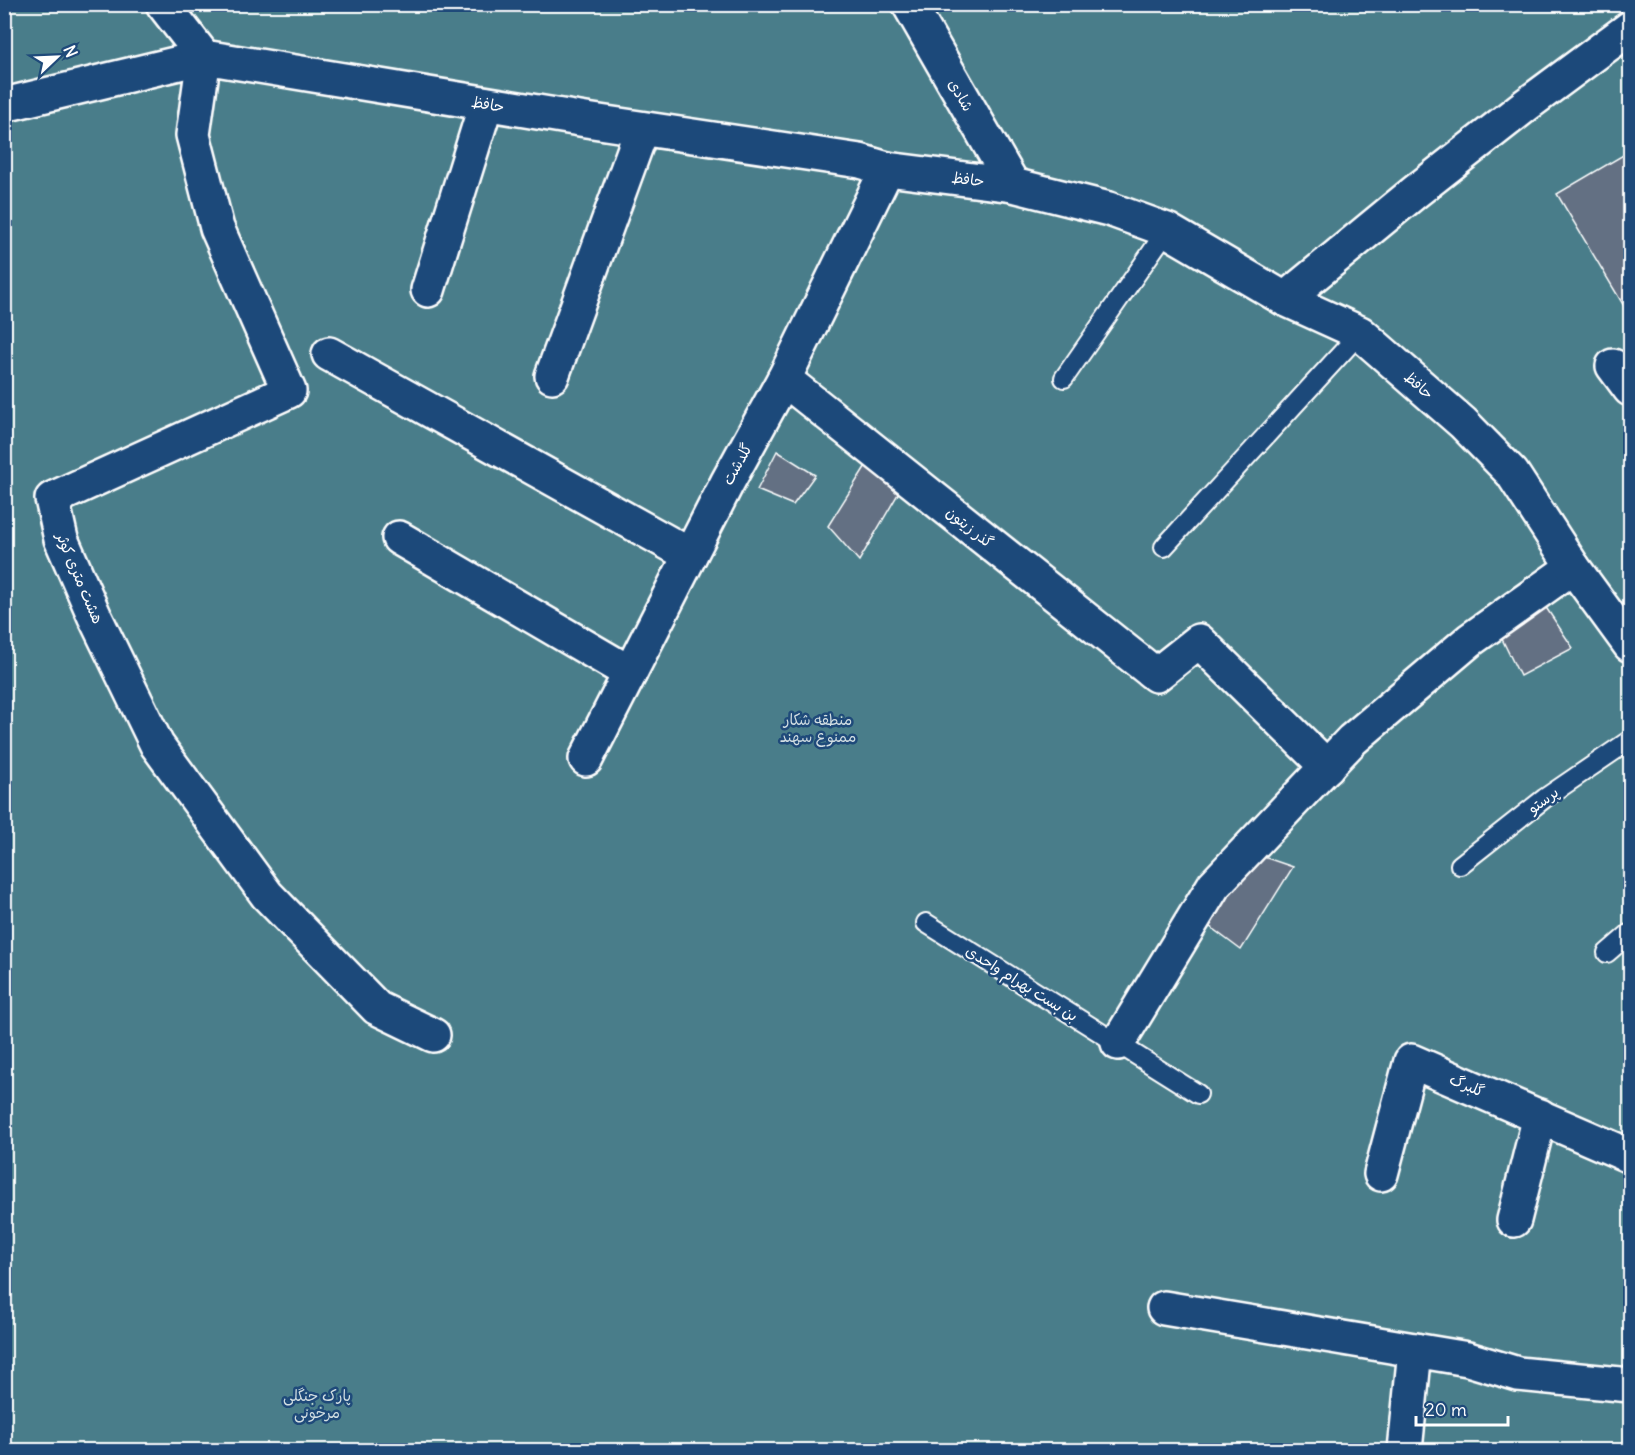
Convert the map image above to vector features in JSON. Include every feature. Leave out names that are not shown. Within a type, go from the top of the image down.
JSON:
[{"type":"street","points":[[4,105],[204,57],[163,4]]},
{"type":"street","name":"شادی","points":[[909,4],[1013,184]]},
{"type":"street","points":[[1285,299],[1424,184],[1630,27]]},
{"type":"street","name":"حافظ","points":[[204,57],[642,129],[860,161],[887,169],[1013,184],[1109,209],[1167,230],[1285,299],[1359,333],[1463,423],[1512,473],[1573,567],[1628,635]]},
{"type":"street","name":"هشت متری کوثر","points":[[204,57],[193,135],[217,228],[289,391],[52,499],[61,539],[94,615],[157,745],[267,895],[377,1008],[433,1035]]},
{"type":"street","points":[[428,290],[486,104]]},
{"type":"street","points":[[552,376],[642,129]]},
{"type":"street","name":"گلدشت","points":[[586,759],[690,555],[784,379],[887,169]]},
{"type":"street","points":[[329,354],[690,555]]},
{"type":"street","name":"گذر زیتون","points":[[784,379],[1156,675],[1199,641],[1327,767]]},
{"type":"street","points":[[399,538],[630,674]]},
{"type":"street","points":[[1118,1043],[1214,885],[1352,740],[1470,640],[1573,567]]},
{"type":"street","name":"گلبرگ","points":[[1381,1174],[1411,1061],[1630,1156]]},
{"type":"street","points":[[1514,1220],[1540,1116]]},
{"type":"street","points":[[1164,1308],[1468,1359],[1518,1374],[1630,1385]]},
{"type":"street","points":[[1405,1450],[1415,1350]]},
{"type":"lane","points":[[1064,378],[1167,230]]},
{"type":"lane","points":[[1164,547],[1359,333]]},
{"type":"lane","name":"پرستو","points":[[1460,865],[1545,798],[1630,740]]},
{"type":"lane","name":"بن بست بهرام واحدی","points":[[926,923],[1198,1094]]},
{"type":"lane","points":[[1606,953],[1630,933]]},
{"type":"green space","name":"منطقه شکار ممنوع سهند","points":[[5,5],[1630,5],[1630,1450],[5,1450]]},
{"type":"building","points":[[1630,151],[1630,316],[1557,194]]},
{"type":"building","points":[[777,451],[815,475],[793,505],[757,490]]},
{"type":"building","points":[[867,464],[898,494],[859,561],[828,526]]},
{"type":"building","points":[[1545,606],[1573,648],[1520,676],[1501,637]]},
{"type":"building","points":[[1252,853],[1293,867],[1241,950],[1205,923]]},
{"type":"park label","name":"پارک جنگلی مرخونی","points":[[317,1404]]}]
